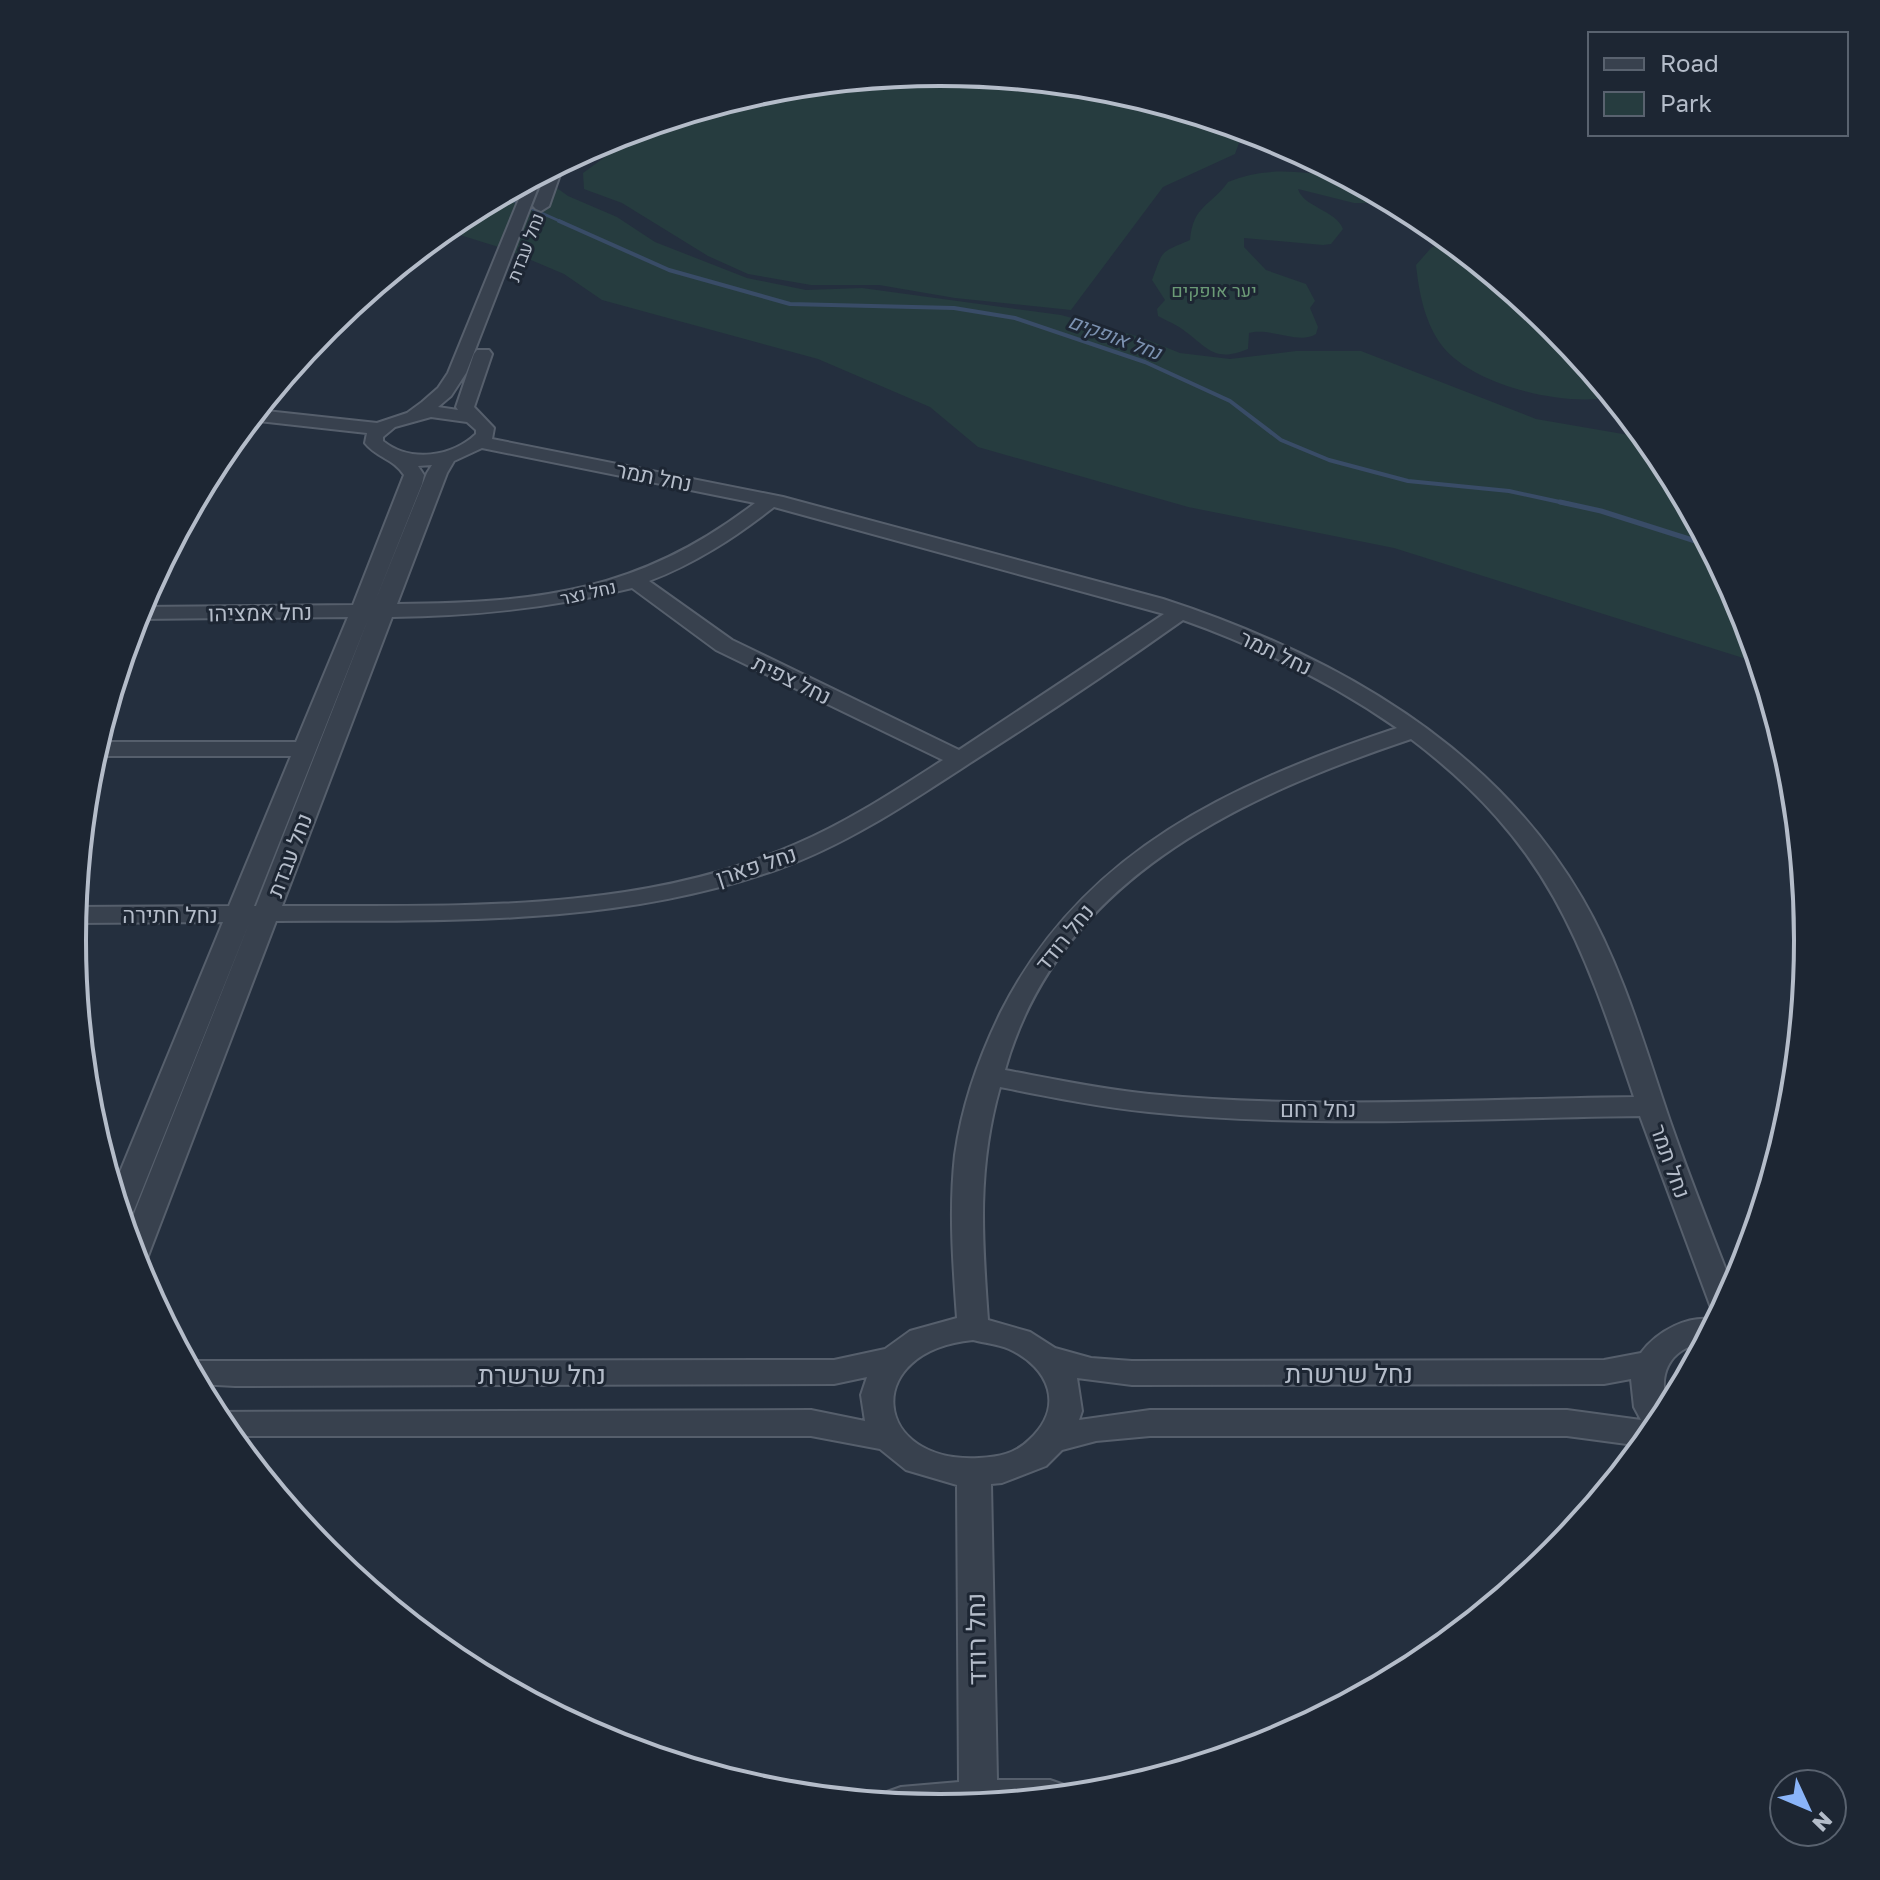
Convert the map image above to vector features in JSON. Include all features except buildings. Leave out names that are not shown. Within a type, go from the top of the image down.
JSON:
[{"type":"street","name":"נחל עבדת","points":[[531,233],[551,180]]},
{"type":"street","name":"נחל עבדת","points":[[415,414],[435,402],[449,388],[530,191]]},
{"type":"street","name":"נחל עבדת","points":[[480,442],[485,428],[465,407],[466,397],[521,260]]},
{"type":"street","points":[[265,416],[379,429],[415,414],[446,412],[472,417]]},
{"type":"street","points":[[379,429],[374,443],[379,449],[403,458],[448,456],[480,442]]},
{"type":"street","name":"נחל תמר","points":[[480,442],[769,501],[1115,592],[1269,646],[1373,702],[1414,730],[1470,774],[1518,825],[1553,871],[1581,919],[1625,1026],[1719,1290]]},
{"type":"street","name":"נחל עבדת","points":[[140,1237],[252,914],[304,749],[448,456]]},
{"type":"street","name":"נחל עבדת","points":[[125,1196],[252,914],[372,611],[414,475],[403,458]]},
{"type":"street","name":"נחל נצר","points":[[372,611],[522,605],[634,580],[709,548],[736,530],[769,501]]},
{"type":"street","name":"נחל צפית","points":[[634,580],[724,645],[960,759]]},
{"type":"street","name":"נחל אמציהו","points":[[151,613],[372,611]]},
{"type":"street","name":"נחל פארן","points":[[252,914],[507,912],[571,907],[660,892],[736,873],[802,850],[856,823],[960,759],[1179,613]]},
{"type":"street","name":"נחל רודד","points":[[973,1328],[968,1185],[974,1131],[987,1076],[1008,1020],[1031,977],[1058,939],[1102,890],[1198,817],[1249,791],[1343,752],[1414,730]]},
{"type":"street","points":[[108,749],[304,749]]},
{"type":"street","name":"נחל חתירה","points":[[87,915],[252,914]]},
{"type":"street","name":"נחל רחם","points":[[987,1076],[1099,1097],[1172,1105],[1651,1106]]},
{"type":"street","points":[[1053,1440],[1064,1420],[1067,1398],[1062,1377],[1049,1358],[1028,1342],[1002,1332],[973,1328],[942,1331],[914,1342],[893,1359],[881,1377],[876,1398],[878,1418],[889,1438],[905,1453],[925,1464],[974,1474],[1019,1464],[1053,1440],[1096,1428],[1150,1423],[1567,1423],[1638,1432]]},
{"type":"street","points":[[1652,1410],[1645,1381],[1649,1363],[1662,1347],[1681,1336],[1698,1333]]},
{"type":"street","name":"נחל שרשרת","points":[[1049,1358],[1091,1370],[1132,1373],[1604,1372],[1649,1363]]},
{"type":"street","name":"נחל שרשרת","points":[[203,1372],[834,1372],[893,1359]]},
{"type":"street","points":[[236,1423],[811,1423],[889,1438]]},
{"type":"street","name":"נחל רודד","points":[[974,1474],[978,1793]]},
{"type":"green space","points":[[940,86],[1051,93],[1161,115],[1240,141],[1235,154],[1163,187],[1071,310],[955,298],[879,285],[811,285],[748,274],[708,256],[622,203],[584,189],[583,173],[613,151],[719,115],[773,102],[884,88]]},
{"type":"green space","name":"יער אופקים","points":[[1255,174],[1319,175],[1372,203],[1354,203],[1298,189],[1306,200],[1334,217],[1343,229],[1331,244],[1244,238],[1244,247],[1266,270],[1306,284],[1315,301],[1310,308],[1318,327],[1316,334],[1301,338],[1266,332],[1249,333],[1248,349],[1220,354],[1207,349],[1180,327],[1158,316],[1157,309],[1165,300],[1152,280],[1161,257],[1190,240],[1199,213],[1228,182]]},
{"type":"green space","points":[[548,181],[568,196],[617,217],[655,242],[747,278],[806,290],[862,288],[1061,315],[1140,337],[1180,353],[1230,359],[1296,351],[1361,351],[1536,419],[1628,435],[1680,513],[1706,562],[1747,659],[1394,548],[1188,507],[978,447],[930,407],[818,359],[602,300],[564,274],[505,249],[459,235]]},
{"type":"green space","points":[[1436,246],[1503,298],[1544,336],[1600,398],[1570,399],[1522,390],[1498,383],[1457,361],[1443,347],[1424,308],[1416,265]]},
{"type":"waterway","name":"נחל אופקים","points":[[513,200],[564,223]]},
{"type":"waterway","name":"נחל אופקים","points":[[559,221],[669,270],[790,304],[954,308],[1015,318],[1145,362],[1230,401],[1281,440],[1329,460],[1408,481],[1509,491],[1569,504]]},
{"type":"waterway","name":"נחל אופקים","points":[[1560,502],[1601,511],[1695,541]]}]
